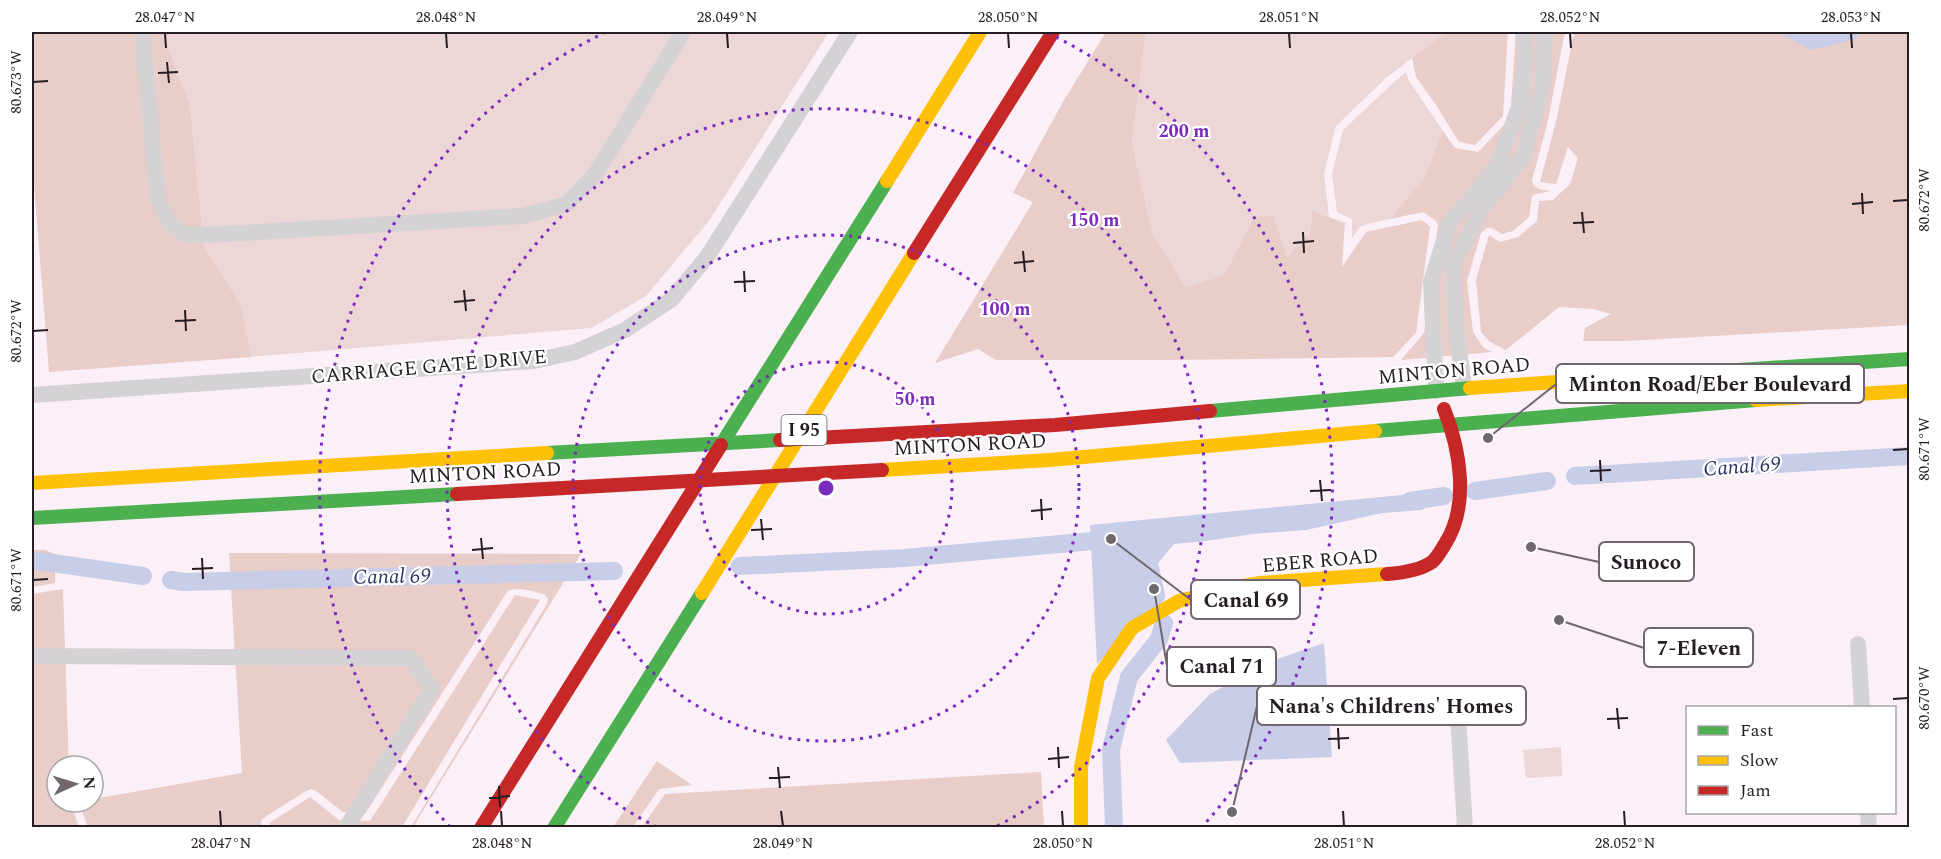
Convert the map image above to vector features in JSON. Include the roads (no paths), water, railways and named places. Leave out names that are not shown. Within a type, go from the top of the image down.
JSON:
[{"type":"main road","points":[[481,828],[980,32]]},
{"type":"main road","name":"I 95","points":[[554,828],[1053,32]]},
{"type":"main road","name":"MINTON ROAD","points":[[32,483],[1055,425],[1464,388],[1910,359]]},
{"type":"main road","name":"EBER ROAD","points":[[1451,423],[1464,388]]},
{"type":"main road","name":"EBER ROAD","points":[[1081,828],[1081,767],[1098,678],[1132,628],[1179,601],[1226,589],[1260,584],[1400,573],[1435,560],[1453,532],[1458,516],[1460,492],[1451,423],[1436,391]]},
{"type":"main road","name":"MINTON ROAD","points":[[32,518],[1050,460],[1451,423],[1910,391]]},
{"type":"street","points":[[142,32],[158,200],[169,222],[184,235],[523,216],[567,204],[596,173],[682,32]]},
{"type":"street","name":"CARRIAGE GATE DRIVE","points":[[32,395],[534,361],[575,352],[625,330],[672,299],[707,257],[848,32]]},
{"type":"street","points":[[1464,388],[1456,327],[1453,265],[1474,207],[1497,166],[1520,104],[1526,56],[1523,32]]},
{"type":"street","points":[[1436,391],[1431,282],[1449,224],[1474,207],[1523,156],[1543,84],[1545,32]]},
{"type":"street","points":[[1523,81],[1543,84]]},
{"type":"street","points":[[1858,644],[1862,706]]},
{"type":"street","points":[[32,656],[411,658],[432,689],[346,828]]},
{"type":"street","points":[[1458,718],[1465,828]]},
{"type":"water","points":[[1777,32],[1861,32],[1856,39],[1812,50]]},
{"type":"water","points":[[1433,492],[1434,504],[1421,510],[1382,513],[1306,530],[1174,544],[1153,569],[1150,582],[1163,599],[1097,664],[1090,525]]},
{"type":"water","points":[[1324,643],[1332,757],[1180,763],[1166,740],[1210,694],[1274,660]]},
{"type":"waterway","name":"Canal 69","points":[[1575,476],[1910,456]]},
{"type":"waterway","name":"Canal 69","points":[[1475,491],[1547,481]]},
{"type":"waterway","name":"Canal 69","points":[[1410,501],[1444,496]]},
{"type":"waterway","name":"Canal 69","points":[[740,566],[904,558],[1115,539]]},
{"type":"waterway","points":[[1147,554],[1156,596]]},
{"type":"waterway","name":"Canal 69","points":[[32,561],[143,576]]},
{"type":"waterway","name":"Canal 69","points":[[171,580],[183,582],[614,571]]},
{"type":"waterway","points":[[1114,828],[1111,749],[1129,677],[1159,639],[1164,623]]},
{"type":"place","name":"Minton Road/Eber Boulevard","points":[[1488,438]]},
{"type":"place","name":"Canal 69","points":[[1111,539]]},
{"type":"place","name":"Sunoco","points":[[1531,547]]},
{"type":"place","name":"Canal 71","points":[[1154,589]]},
{"type":"place","name":"7-Eleven","points":[[1559,620]]},
{"type":"place","name":"Nana's Childrens' Homes","points":[[1232,812]]}]
